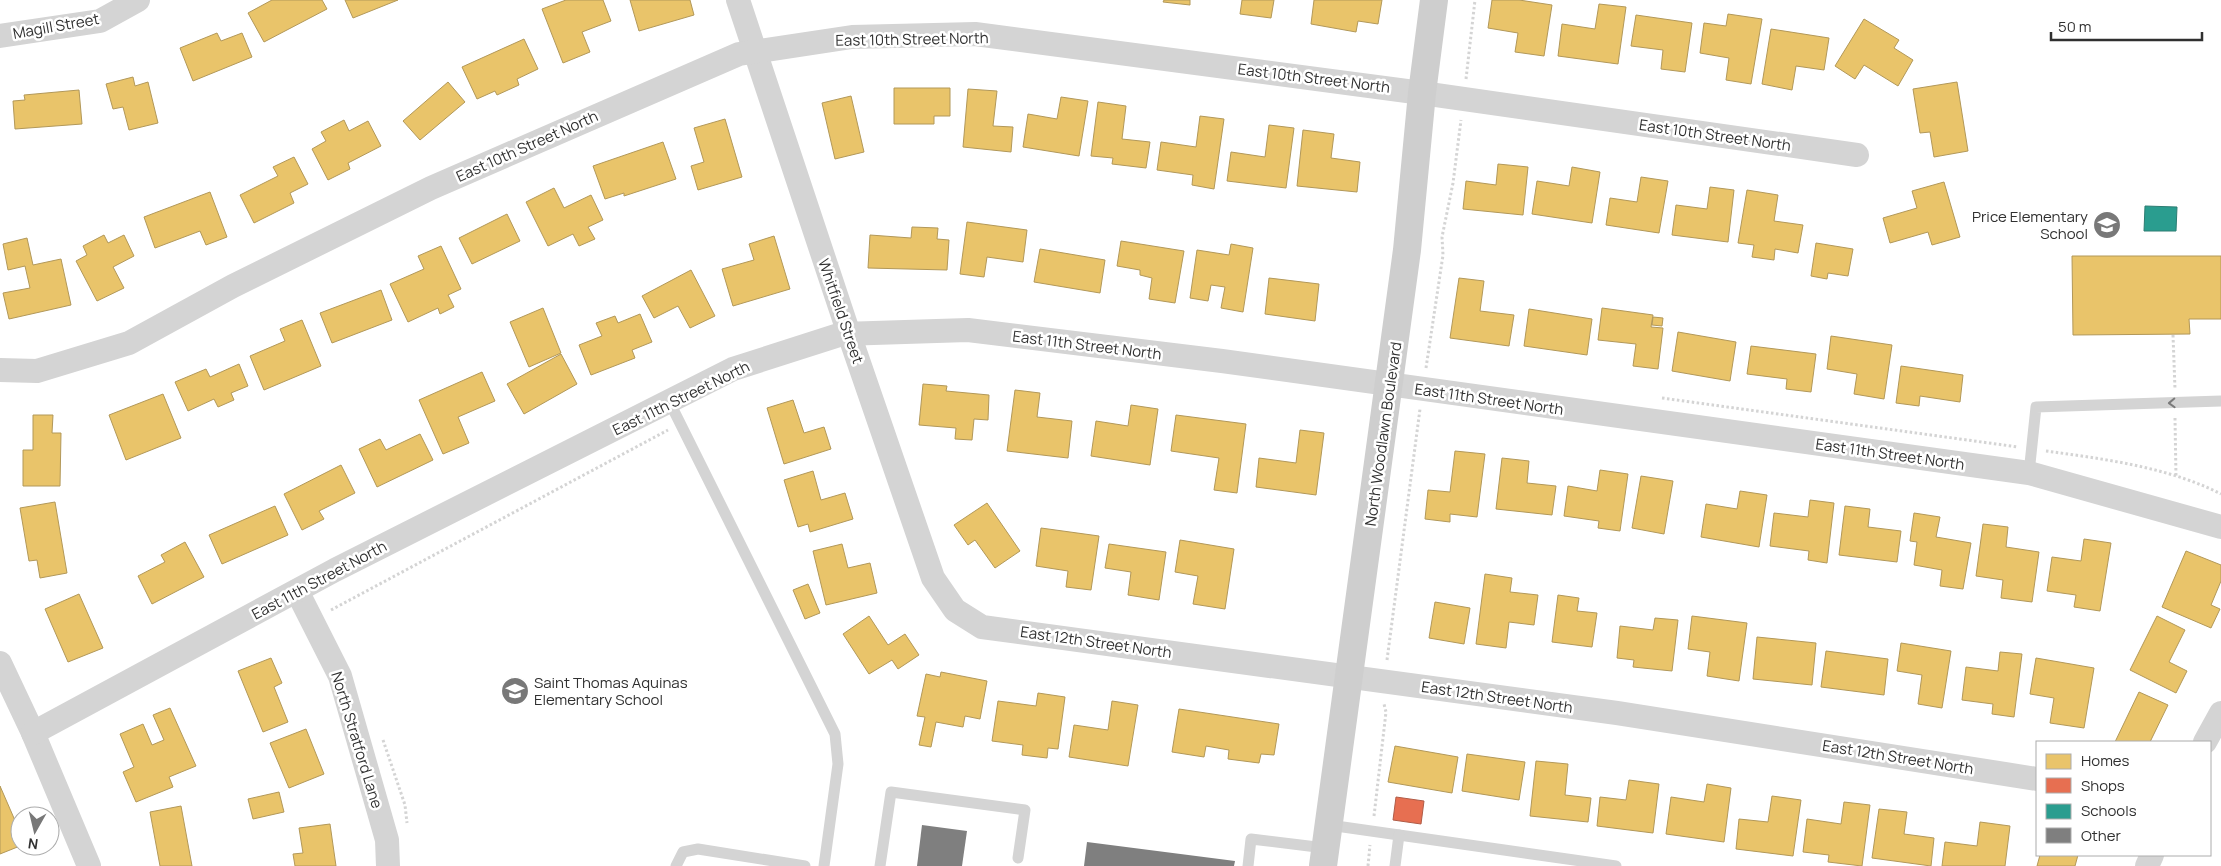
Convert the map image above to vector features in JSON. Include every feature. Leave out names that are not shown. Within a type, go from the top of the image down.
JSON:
[{"type":"main road","name":"North Woodlawn Boulevard","points":[[1325,846],[1350,677],[1407,250],[1422,92],[1434,0]]},
{"type":"street","name":"Magill Street","points":[[0,36],[100,21],[138,0]]},
{"type":"street","name":"Whitfield Street","points":[[738,0],[849,334],[933,578],[954,610],[960,614]]},
{"type":"street","name":"East 10th Street North","points":[[0,370],[37,371],[129,343],[233,286],[431,188],[739,54],[852,37],[975,34],[1422,92],[1857,155]]},
{"type":"street","name":"East 11th Street North","points":[[33,733],[297,591],[734,369],[842,334],[968,330],[1389,385],[2029,473],[2221,527]]},
{"type":"street","name":"North Stratford Lane","points":[[297,591],[340,676],[387,840],[388,866]]},
{"type":"street","name":"East 12th Street North","points":[[960,614],[982,627],[1617,713],[2036,779]]},
{"type":"street","points":[[0,663],[33,733],[89,866]]},
{"type":"street","points":[[2206,741],[2221,713]]},
{"type":"lane","points":[[670,401],[835,734],[838,764],[824,866]]},
{"type":"lane","points":[[2029,473],[2036,407],[2221,401]]},
{"type":"lane","points":[[880,866],[891,792],[1025,810],[1018,858]]},
{"type":"lane","points":[[1248,866],[1251,839],[1325,846],[1372,832],[1616,866]]},
{"type":"lane","points":[[1395,866],[1399,835]]},
{"type":"lane","points":[[676,866],[683,852],[698,850],[805,866]]},
{"type":"path","points":[[1368,866],[1386,712],[1382,696],[1443,255],[1442,237],[1453,183],[1475,0]]},
{"type":"path","points":[[335,617],[330,608],[681,424]]},
{"type":"path","points":[[380,731],[405,805],[407,831]]},
{"type":"building: Homes","points":[[272,0],[322,0],[327,9],[264,42],[248,13]]},
{"type":"building: Homes","points":[[345,0],[398,0],[353,18]]},
{"type":"building: Homes","points":[[566,0],[603,0],[611,21],[582,32],[590,52],[563,63],[542,9]]},
{"type":"building: Homes","points":[[630,0],[690,0],[694,15],[639,31]]},
{"type":"building: Homes","points":[[1164,0],[1190,0],[1190,5],[1163,2]]},
{"type":"building: Homes","points":[[1242,0],[1274,0],[1271,18],[1240,14]]},
{"type":"building: Homes","points":[[1314,0],[1382,0],[1378,24],[1358,21],[1356,32],[1311,24]]},
{"type":"building: Homes","points":[[1492,0],[1519,0],[1552,5],[1544,56],[1515,52],[1518,33],[1488,28]]},
{"type":"building: Homes","points":[[1599,4],[1626,7],[1618,64],[1558,56],[1562,24],[1595,29]]},
{"type":"building: Homes","points":[[1728,14],[1762,19],[1751,84],[1726,80],[1729,58],[1700,53],[1704,23],[1726,26]]},
{"type":"building: Homes","points":[[1636,15],[1692,23],[1685,72],[1661,69],[1663,50],[1631,46]]},
{"type":"building: Homes","points":[[1864,19],[1899,40],[1894,48],[1913,60],[1898,86],[1864,65],[1855,79],[1835,66]]},
{"type":"building: Homes","points":[[1771,29],[1829,38],[1824,70],[1796,66],[1792,90],[1762,84]]},
{"type":"building: Homes","points":[[217,33],[221,41],[242,33],[252,57],[193,81],[180,48]]},
{"type":"building: Homes","points":[[524,39],[538,69],[517,79],[519,85],[497,95],[495,91],[477,99],[462,67]]},
{"type":"building: Homes","points":[[133,77],[135,86],[148,82],[158,123],[129,130],[123,107],[113,109],[106,84]]},
{"type":"building: Homes","points":[[448,82],[465,102],[420,140],[403,121]]},
{"type":"building: Homes","points":[[1957,82],[1968,151],[1934,157],[1930,132],[1920,133],[1913,89]]},
{"type":"building: Homes","points":[[894,88],[950,88],[950,116],[934,116],[934,124],[894,124]]},
{"type":"building: Homes","points":[[968,89],[997,91],[993,126],[1013,127],[1011,152],[963,147]]},
{"type":"building: Homes","points":[[79,90],[82,124],[15,129],[13,101],[25,100],[24,95]]},
{"type":"building: Homes","points":[[851,96],[864,152],[835,159],[822,103]]},
{"type":"building: Homes","points":[[1061,97],[1088,101],[1079,156],[1023,147],[1028,114],[1057,119]]},
{"type":"building: Homes","points":[[1098,102],[1126,106],[1122,139],[1150,142],[1146,168],[1112,164],[1113,158],[1091,156]]},
{"type":"building: Homes","points":[[1200,116],[1224,119],[1214,189],[1192,185],[1193,175],[1157,170],[1161,142],[1196,147]]},
{"type":"building: Homes","points":[[725,119],[742,177],[698,190],[691,166],[704,162],[694,128]]},
{"type":"building: Homes","points":[[344,120],[349,131],[368,121],[381,146],[348,163],[350,169],[328,180],[312,149],[326,141],[321,132]]},
{"type":"building: Homes","points":[[1269,125],[1294,128],[1286,188],[1227,181],[1231,152],[1265,157]]},
{"type":"building: Homes","points":[[1303,130],[1334,134],[1331,158],[1360,162],[1357,192],[1297,186]]},
{"type":"building: Homes","points":[[663,142],[676,179],[624,196],[624,193],[605,199],[593,166]]},
{"type":"building: Homes","points":[[294,157],[308,184],[290,193],[294,203],[254,223],[240,195],[278,176],[273,167]]},
{"type":"building: Homes","points":[[1498,164],[1528,167],[1523,215],[1463,209],[1466,181],[1496,185]]},
{"type":"building: Homes","points":[[1572,167],[1600,172],[1592,223],[1532,214],[1537,181],[1569,186]]},
{"type":"building: Homes","points":[[1641,177],[1668,181],[1659,233],[1606,225],[1610,198],[1637,202]]},
{"type":"building: Homes","points":[[1944,182],[1960,237],[1932,245],[1928,232],[1890,243],[1883,218],[1917,208],[1912,191]]},
{"type":"building: Homes","points":[[1710,187],[1734,190],[1728,242],[1672,235],[1676,205],[1707,209]]},
{"type":"building: Homes","points":[[554,188],[564,208],[591,195],[603,220],[588,227],[595,239],[579,246],[573,234],[548,246],[526,202]]},
{"type":"building: Homes","points":[[1747,190],[1778,195],[1774,221],[1803,225],[1798,253],[1775,249],[1774,260],[1752,257],[1754,245],[1738,243]]},
{"type":"building: Homes","points":[[210,192],[227,237],[206,245],[200,231],[155,248],[144,217]]},
{"type":"building: Homes","points":[[507,214],[520,241],[472,264],[459,238]]},
{"type":"building: Homes","points":[[967,222],[1027,230],[1023,262],[987,257],[984,277],[960,274]]},
{"type":"building: Homes","points":[[912,227],[938,228],[937,239],[949,240],[947,270],[868,268],[870,235],[911,238]]},
{"type":"building: Homes","points":[[104,235],[108,243],[124,235],[134,256],[113,267],[124,288],[97,301],[76,261],[87,255],[83,246]]},
{"type":"building: Homes","points":[[774,236],[790,289],[733,306],[722,269],[754,260],[749,244]]},
{"type":"building: Homes","points":[[27,238],[33,265],[61,259],[71,305],[9,319],[3,293],[30,288],[25,266],[8,270],[3,244]]},
{"type":"building: Homes","points":[[1121,241],[1184,251],[1175,303],[1149,299],[1152,278],[1140,275],[1140,270],[1117,266]]},
{"type":"building: Homes","points":[[1816,243],[1853,249],[1848,276],[1828,273],[1827,279],[1811,276]]},
{"type":"building: Homes","points":[[1231,244],[1253,248],[1243,312],[1221,308],[1225,287],[1211,285],[1208,301],[1190,298],[1197,250],[1229,255]]},
{"type":"building: Homes","points":[[441,246],[461,289],[448,295],[454,307],[440,314],[438,308],[408,322],[390,284],[424,269],[418,256]]},
{"type":"building: Homes","points":[[1040,249],[1105,260],[1100,293],[1034,282]]},
{"type":"building: Homes","points":[[2072,256],[2221,256],[2221,319],[2189,319],[2190,334],[2073,335]]},
{"type":"building: Homes","points":[[691,270],[715,316],[690,328],[678,306],[654,318],[642,296]]},
{"type":"building: Homes","points":[[1269,278],[1319,284],[1315,321],[1265,314]]},
{"type":"building: Homes","points":[[1459,278],[1484,281],[1480,311],[1514,315],[1509,346],[1450,338]]},
{"type":"building: Homes","points":[[381,290],[392,320],[332,343],[320,313]]},
{"type":"building: Homes","points":[[543,308],[561,353],[529,367],[510,322]]},
{"type":"building: Homes","points":[[1602,308],[1653,315],[1651,327],[1663,328],[1658,369],[1633,366],[1636,344],[1598,340]]},
{"type":"building: Homes","points":[[1529,309],[1592,319],[1587,355],[1524,346]]},
{"type":"building: Homes","points":[[640,314],[652,342],[632,350],[635,358],[591,375],[579,345],[602,336],[596,323],[615,316],[618,323]]},
{"type":"building: Homes","points":[[1653,317],[1663,318],[1662,326],[1652,325]]},
{"type":"building: Homes","points":[[302,320],[321,366],[264,390],[250,356],[285,341],[280,329]]},
{"type":"building: Homes","points":[[1678,332],[1736,342],[1730,381],[1672,371]]},
{"type":"building: Homes","points":[[1831,336],[1892,345],[1884,399],[1854,394],[1857,374],[1827,369]]},
{"type":"building: Homes","points":[[1751,346],[1816,354],[1811,392],[1786,389],[1787,379],[1747,374]]},
{"type":"building: Homes","points":[[561,354],[577,384],[524,414],[507,384]]},
{"type":"building: Homes","points":[[239,364],[248,386],[231,393],[234,400],[218,407],[214,399],[188,411],[175,382],[206,369],[210,377]]},
{"type":"building: Homes","points":[[1901,366],[1963,375],[1960,402],[1920,396],[1919,406],[1896,403]]},
{"type":"building: Homes","points":[[482,372],[495,401],[458,417],[469,443],[443,454],[419,400]]},
{"type":"building: Homes","points":[[923,384],[947,386],[946,391],[989,395],[988,420],[974,419],[972,440],[955,439],[956,428],[919,425]]},
{"type":"building: Homes","points":[[1015,390],[1040,393],[1037,417],[1072,421],[1068,458],[1007,451]]},
{"type":"building: Homes","points":[[163,394],[181,438],[126,460],[109,415]]},
{"type":"building: Homes","points":[[793,400],[804,433],[824,427],[831,449],[784,464],[767,408]]},
{"type":"building: Homes","points":[[1131,405],[1158,409],[1150,465],[1091,456],[1096,421],[1128,426]]},
{"type":"building: Homes","points":[[33,415],[53,415],[52,433],[61,433],[60,486],[23,486],[23,450],[33,450]]},
{"type":"building: Homes","points":[[1176,415],[1246,424],[1237,493],[1214,490],[1219,458],[1171,451]]},
{"type":"building: Homes","points":[[1300,430],[1324,433],[1316,495],[1256,487],[1259,458],[1296,463]]},
{"type":"building: Homes","points":[[420,434],[433,460],[377,487],[359,449],[380,439],[386,450]]},
{"type":"building: Homes","points":[[1455,451],[1485,454],[1477,517],[1450,514],[1450,522],[1425,519],[1428,490],[1450,492]]},
{"type":"building: Homes","points":[[1502,458],[1529,461],[1527,483],[1556,486],[1552,515],[1496,509]]},
{"type":"building: Homes","points":[[341,465],[355,493],[319,511],[324,519],[302,530],[284,494]]},
{"type":"building: Homes","points":[[1600,470],[1628,474],[1620,531],[1598,528],[1599,521],[1564,516],[1568,486],[1597,491]]},
{"type":"building: Homes","points":[[813,471],[821,500],[845,493],[853,519],[810,532],[808,524],[798,527],[784,480]]},
{"type":"building: Homes","points":[[1641,476],[1673,481],[1664,534],[1632,528]]},
{"type":"building: Homes","points":[[1740,491],[1767,495],[1759,547],[1701,537],[1706,504],[1737,509]]},
{"type":"building: Homes","points":[[1810,500],[1834,503],[1827,563],[1808,560],[1809,551],[1770,546],[1774,513],[1808,517]]},
{"type":"building: Homes","points":[[55,502],[67,573],[40,578],[37,560],[29,561],[20,508]]},
{"type":"building: Homes","points":[[987,503],[1020,551],[995,568],[975,540],[968,545],[954,525]]},
{"type":"building: Homes","points":[[275,506],[288,535],[222,564],[209,535]]},
{"type":"building: Homes","points":[[1845,506],[1870,509],[1868,527],[1901,531],[1897,562],[1839,555]]},
{"type":"building: Homes","points":[[1914,513],[1940,517],[1936,537],[1971,543],[1963,589],[1940,586],[1942,570],[1914,565],[1917,542],[1910,541]]},
{"type":"building: Homes","points":[[1983,524],[2008,527],[2006,547],[2039,552],[2032,602],[2001,598],[2003,580],[1976,576]]},
{"type":"building: Homes","points":[[1041,528],[1099,536],[1091,590],[1066,587],[1068,571],[1036,566]]},
{"type":"building: Homes","points":[[2084,539],[2111,543],[2100,611],[2074,607],[2076,595],[2047,591],[2052,557],[2081,561]]},
{"type":"building: Homes","points":[[1180,540],[1234,549],[1225,609],[1193,604],[1198,576],[1175,572]]},
{"type":"building: Homes","points":[[185,542],[204,577],[152,604],[138,576],[165,562],[161,555]]},
{"type":"building: Homes","points":[[842,544],[848,568],[870,563],[877,593],[826,605],[813,551]]},
{"type":"building: Homes","points":[[1109,544],[1166,552],[1159,600],[1128,595],[1131,572],[1105,568]]},
{"type":"building: Homes","points":[[2186,551],[2221,565],[2221,581],[2211,605],[2220,609],[2211,628],[2162,607]]},
{"type":"building: Homes","points":[[1485,574],[1512,578],[1510,592],[1538,595],[1534,625],[1509,622],[1506,648],[1476,644]]},
{"type":"building: Homes","points":[[808,584],[820,613],[805,619],[793,590]]},
{"type":"building: Homes","points":[[79,594],[103,648],[68,662],[45,609]]},
{"type":"building: Homes","points":[[1558,595],[1579,598],[1577,611],[1597,613],[1592,647],[1552,642]]},
{"type":"building: Homes","points":[[1435,602],[1470,608],[1464,644],[1429,638]]},
{"type":"building: Homes","points":[[869,616],[888,645],[905,634],[919,655],[898,669],[892,660],[869,674],[843,634]]},
{"type":"building: Homes","points":[[1692,616],[1747,623],[1739,681],[1707,676],[1710,652],[1688,649]]},
{"type":"building: Homes","points":[[2157,616],[2185,630],[2169,662],[2187,671],[2176,693],[2130,670]]},
{"type":"building: Homes","points":[[1655,618],[1678,620],[1672,671],[1633,667],[1634,660],[1617,658],[1620,626],[1653,630]]},
{"type":"building: Homes","points":[[1757,637],[1816,643],[1812,685],[1753,679]]},
{"type":"building: Homes","points":[[1901,643],[1951,651],[1942,708],[1918,704],[1922,675],[1897,671]]},
{"type":"building: Homes","points":[[1826,651],[1888,659],[1884,695],[1821,687]]},
{"type":"building: Homes","points":[[2000,652],[2022,654],[2014,717],[1992,714],[1993,704],[1962,700],[1966,667],[1998,671]]},
{"type":"building: Homes","points":[[271,658],[282,683],[274,687],[288,722],[263,732],[238,671]]},
{"type":"building: Homes","points":[[2036,658],[2094,668],[2084,728],[2050,723],[2054,698],[2030,694]]},
{"type":"building: Homes","points":[[941,672],[987,681],[980,719],[965,716],[963,727],[936,722],[931,747],[919,745],[925,717],[917,716],[926,674],[940,677]]},
{"type":"building: Homes","points":[[2139,692],[2168,705],[2150,741],[2115,741]]},
{"type":"building: Homes","points":[[1038,693],[1065,697],[1058,749],[1048,748],[1047,758],[1022,755],[1023,745],[992,741],[998,701],[1036,706]]},
{"type":"building: Homes","points":[[1112,701],[1138,705],[1128,766],[1069,757],[1074,725],[1108,730]]},
{"type":"building: Homes","points":[[170,708],[196,766],[169,777],[173,787],[136,802],[123,772],[134,767],[120,734],[143,724],[152,745],[164,740],[153,715]]},
{"type":"building: Homes","points":[[1179,709],[1279,724],[1274,755],[1261,754],[1259,763],[1228,759],[1229,750],[1206,746],[1204,757],[1172,752]]},
{"type":"building: Homes","points":[[306,729],[324,774],[289,788],[270,743]]},
{"type":"building: Homes","points":[[1395,746],[1458,757],[1452,793],[1388,782]]},
{"type":"building: Homes","points":[[1467,754],[1525,762],[1519,800],[1462,791]]},
{"type":"building: Homes","points":[[1536,761],[1568,764],[1565,795],[1591,798],[1588,822],[1530,816]]},
{"type":"building: Homes","points":[[1629,780],[1659,784],[1653,833],[1597,826],[1600,797],[1626,800]]},
{"type":"building: Homes","points":[[1707,784],[1731,788],[1724,842],[1666,834],[1671,797],[1704,802]]},
{"type":"building: Homes","points":[[0,786],[10,809],[10,850],[0,854]]},
{"type":"building: Homes","points":[[279,792],[284,812],[253,819],[248,799]]},
{"type":"building: Homes","points":[[1772,796],[1801,800],[1793,856],[1736,849],[1739,819],[1768,822]]},
{"type":"building: Homes","points":[[1844,802],[1870,805],[1862,866],[1828,862],[1829,855],[1803,852],[1807,819],[1841,824]]},
{"type":"building: Homes","points":[[181,806],[192,866],[160,866],[150,812]]},
{"type":"building: Homes","points":[[1879,809],[1907,812],[1904,834],[1934,838],[1931,866],[1872,858]]},
{"type":"building: Homes","points":[[1980,822],[2010,826],[2005,866],[1942,866],[1945,842],[1977,846]]},
{"type":"building: Homes","points":[[330,824],[336,866],[295,866],[293,854],[303,853],[299,828]]},
{"type":"building: Homes","points":[[2040,856],[2078,856],[2075,866],[2037,866]]},
{"type":"building: Shops","points":[[1396,797],[1424,801],[1421,824],[1393,820]]},
{"type":"building: Schools","points":[[2145,206],[2177,207],[2176,231],[2144,231]]},
{"type":"building: Other","points":[[922,825],[967,831],[962,866],[917,866]]},
{"type":"building: Other","points":[[1087,842],[1235,861],[1234,866],[1084,866]]},
{"type":"place","name":"Price Elementary School","points":[[2107,225]]},
{"type":"place","name":"Saint Thomas Aquinas Elementary School","points":[[515,691]]}]
